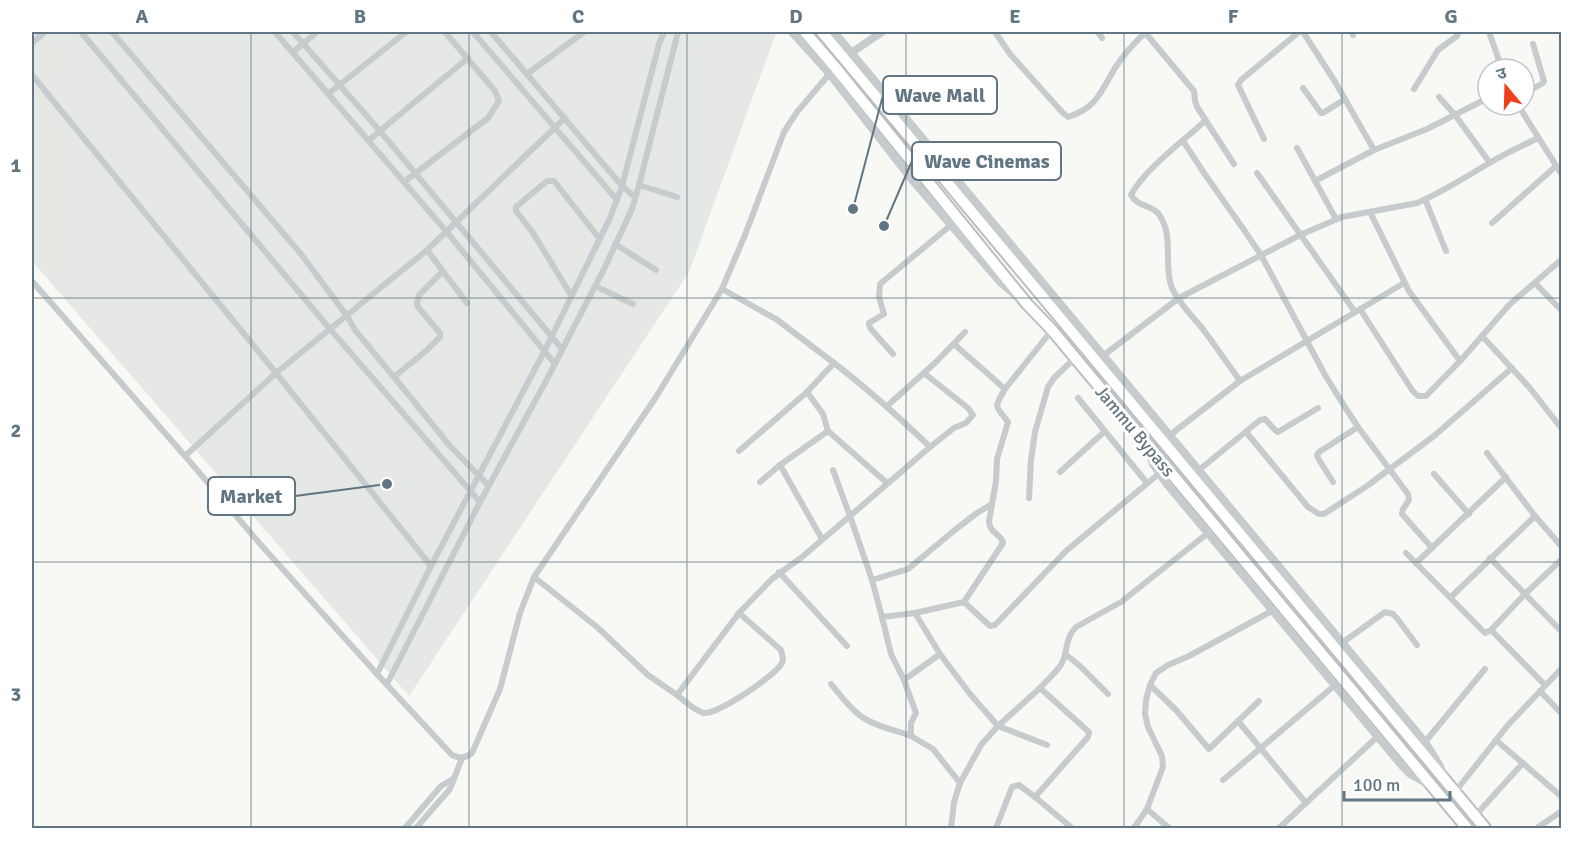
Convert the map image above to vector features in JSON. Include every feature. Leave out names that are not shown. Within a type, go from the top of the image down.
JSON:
[{"type":"highway","name":"Jammu Bypass","points":[[805,32],[832,70],[1027,304],[1075,358],[1144,443],[1162,470],[1467,828]]},
{"type":"highway","name":"Jammu Bypass","points":[[822,32],[848,55],[1035,289],[1485,828]]},
{"type":"street","points":[[32,43],[45,32]]},
{"type":"street","points":[[81,32],[330,329],[480,502]]},
{"type":"street","points":[[112,32],[301,254],[355,330],[450,446],[488,485]]},
{"type":"street","points":[[275,32],[446,231],[555,364]]},
{"type":"street","points":[[293,32],[457,221],[562,349]]},
{"type":"street","points":[[293,52],[317,32]]},
{"type":"street","points":[[328,94],[406,32]]},
{"type":"street","points":[[404,182],[472,132],[488,118],[499,101],[495,90],[445,32]]},
{"type":"street","points":[[473,32],[616,200]]},
{"type":"street","points":[[493,32],[622,186],[635,197]]},
{"type":"street","points":[[527,74],[584,32]]},
{"type":"street","points":[[377,674],[545,350],[616,200],[622,186],[664,32]]},
{"type":"street","points":[[387,684],[488,485],[555,364],[615,244],[639,185],[678,32]]},
{"type":"street","points":[[792,32],[832,70],[913,181],[951,225],[1008,290],[1027,304]]},
{"type":"street","points":[[834,32],[848,55],[1104,355],[1425,742],[1440,766],[1444,780]]},
{"type":"street","points":[[416,828],[450,789],[462,758],[472,753],[500,689],[520,613],[534,577],[656,397],[722,289],[784,132],[797,112],[832,70],[848,55],[882,32]]},
{"type":"street","points":[[995,32],[1010,54],[1068,117],[1081,112],[1095,102],[1128,49],[1146,32],[1194,91],[1195,103],[1234,164]]},
{"type":"street","points":[[1098,32],[1102,38]]},
{"type":"street","points":[[1264,139],[1238,85],[1241,80],[1301,32],[1345,99],[1374,150]]},
{"type":"street","points":[[1414,89],[1437,50],[1460,32]]},
{"type":"street","points":[[1489,32],[1498,57]]},
{"type":"street","points":[[1533,44],[1544,81],[1536,87]]},
{"type":"street","points":[[369,140],[468,58]]},
{"type":"street","points":[[32,75],[431,566]]},
{"type":"street","points":[[1303,88],[1321,113],[1345,99]]},
{"type":"street","points":[[1439,97],[1490,163]]},
{"type":"street","points":[[1315,181],[1374,150],[1427,129],[1476,104]]},
{"type":"street","points":[[1525,117],[1562,175]]},
{"type":"street","points":[[185,456],[276,373],[427,250],[565,118]]},
{"type":"street","points":[[1205,121],[1140,183],[1131,195],[1133,200],[1160,215],[1167,234],[1171,285],[1240,381]]},
{"type":"street","points":[[1104,355],[1179,298],[1300,235],[1336,219],[1425,199],[1538,138]]},
{"type":"street","points":[[1183,141],[1203,174],[1261,255],[1324,375],[1358,427],[1409,496],[1402,514],[1432,548]]},
{"type":"street","points":[[1297,148],[1336,219]]},
{"type":"street","points":[[1492,223],[1556,166]]},
{"type":"street","points":[[1257,173],[1300,235],[1358,310],[1412,390],[1419,396],[1426,396],[1430,393],[1509,305],[1562,259]]},
{"type":"street","points":[[572,296],[538,241],[516,211],[516,207],[547,181],[554,181],[599,238]]},
{"type":"street","points":[[639,185],[677,197]]},
{"type":"street","points":[[1425,199],[1446,251]]},
{"type":"street","points":[[1370,212],[1404,283],[1460,361]]},
{"type":"street","points":[[893,354],[869,325],[884,314],[879,297],[880,284],[951,225]]},
{"type":"street","points":[[615,244],[656,270]]},
{"type":"street","points":[[427,250],[467,303]]},
{"type":"street","points":[[394,378],[427,351],[440,337],[440,333],[417,303],[419,295],[442,271]]},
{"type":"street","points":[[32,281],[261,545],[377,674],[452,755],[462,758]]},
{"type":"street","points":[[1170,435],[1240,381],[1404,283]]},
{"type":"street","points":[[1535,283],[1562,311]]},
{"type":"street","points":[[595,286],[633,304]]},
{"type":"street","points":[[722,289],[776,320],[834,363],[907,423],[930,447]]},
{"type":"street","points":[[882,617],[915,613],[964,602],[1003,543],[1002,539],[990,528],[989,522],[997,459],[1008,422],[996,405],[1005,389],[1052,330]]},
{"type":"street","points":[[887,406],[965,332]]},
{"type":"street","points":[[1482,336],[1512,368],[1562,429]]},
{"type":"street","points":[[954,344],[1005,389]]},
{"type":"street","points":[[1029,498],[1035,432],[1048,387],[1075,358]]},
{"type":"street","points":[[740,451],[807,392],[834,363]]},
{"type":"street","points":[[1246,432],[1308,507],[1319,514],[1329,512],[1434,436],[1512,368]]},
{"type":"street","points":[[677,695],[739,613],[779,572],[802,557],[930,447],[972,417],[969,408],[924,373]]},
{"type":"street","points":[[807,392],[823,414],[828,431],[887,483]]},
{"type":"street","points":[[1078,398],[1147,483]]},
{"type":"street","points":[[1199,470],[1263,418],[1278,432],[1318,408]]},
{"type":"street","points":[[1333,482],[1317,455],[1358,427]]},
{"type":"street","points":[[760,482],[828,431]]},
{"type":"street","points":[[1060,472],[1104,432]]},
{"type":"street","points":[[1487,453],[1562,547]]},
{"type":"street","points":[[780,465],[822,539]]},
{"type":"street","points":[[833,470],[872,580],[888,644],[916,713],[911,723],[911,736]]},
{"type":"street","points":[[964,602],[990,626],[995,625],[1066,551],[1162,470],[1208,533],[1377,737],[1410,774],[1432,786]]},
{"type":"street","points":[[1434,474],[1469,513]]},
{"type":"street","points":[[1416,563],[1506,477]]},
{"type":"street","points":[[872,580],[908,569],[956,528],[992,504]]},
{"type":"street","points":[[1451,597],[1535,516]]},
{"type":"street","points":[[951,828],[954,802],[960,783],[981,745],[1060,666],[1072,631],[1121,602],[1208,533]]},
{"type":"street","points":[[1406,553],[1482,631],[1488,633],[1562,559]]},
{"type":"street","points":[[1490,558],[1562,632]]},
{"type":"street","points":[[779,572],[847,646]]},
{"type":"street","points":[[534,577],[597,627],[648,675],[701,713],[712,712],[748,692],[782,664],[781,650],[739,613]]},
{"type":"street","points":[[1134,828],[1147,809],[1163,762],[1145,714],[1150,685],[1156,673],[1272,611]]},
{"type":"street","points":[[1342,643],[1385,612],[1396,617],[1417,645]]},
{"type":"street","points":[[915,613],[940,654],[998,726],[1047,745]]},
{"type":"street","points":[[1491,630],[1543,688],[1562,714]]},
{"type":"street","points":[[904,680],[940,654]]},
{"type":"street","points":[[1065,654],[1108,694]]},
{"type":"street","points":[[1455,792],[1496,740],[1562,668]]},
{"type":"street","points":[[1425,742],[1485,669]]},
{"type":"street","points":[[831,684],[862,717],[911,736],[933,749],[960,783]]},
{"type":"street","points":[[1150,685],[1176,710],[1209,749],[1259,701]]},
{"type":"street","points":[[1223,780],[1334,686]]},
{"type":"street","points":[[1035,797],[1089,734],[1088,730],[1040,688]]},
{"type":"street","points":[[1238,722],[1306,803]]},
{"type":"street","points":[[1279,828],[1377,737]]},
{"type":"street","points":[[1496,740],[1562,797]]},
{"type":"street","points":[[1475,816],[1523,763]]},
{"type":"street","points":[[405,828],[441,786],[453,779]]},
{"type":"street","points":[[996,828],[1012,787],[1019,786],[1072,828]]},
{"type":"street","points":[[1147,809],[1169,828]]},
{"type":"street","points":[[1537,828],[1562,811]]},
{"type":"shaded area","points":[[32,32],[776,33],[689,272],[409,696],[32,261]]},
{"type":"place","name":"Wave Mall","points":[[853,209]]},
{"type":"place","name":"Wave Cinemas","points":[[884,226]]},
{"type":"place","name":"Market","points":[[387,484]]}]
